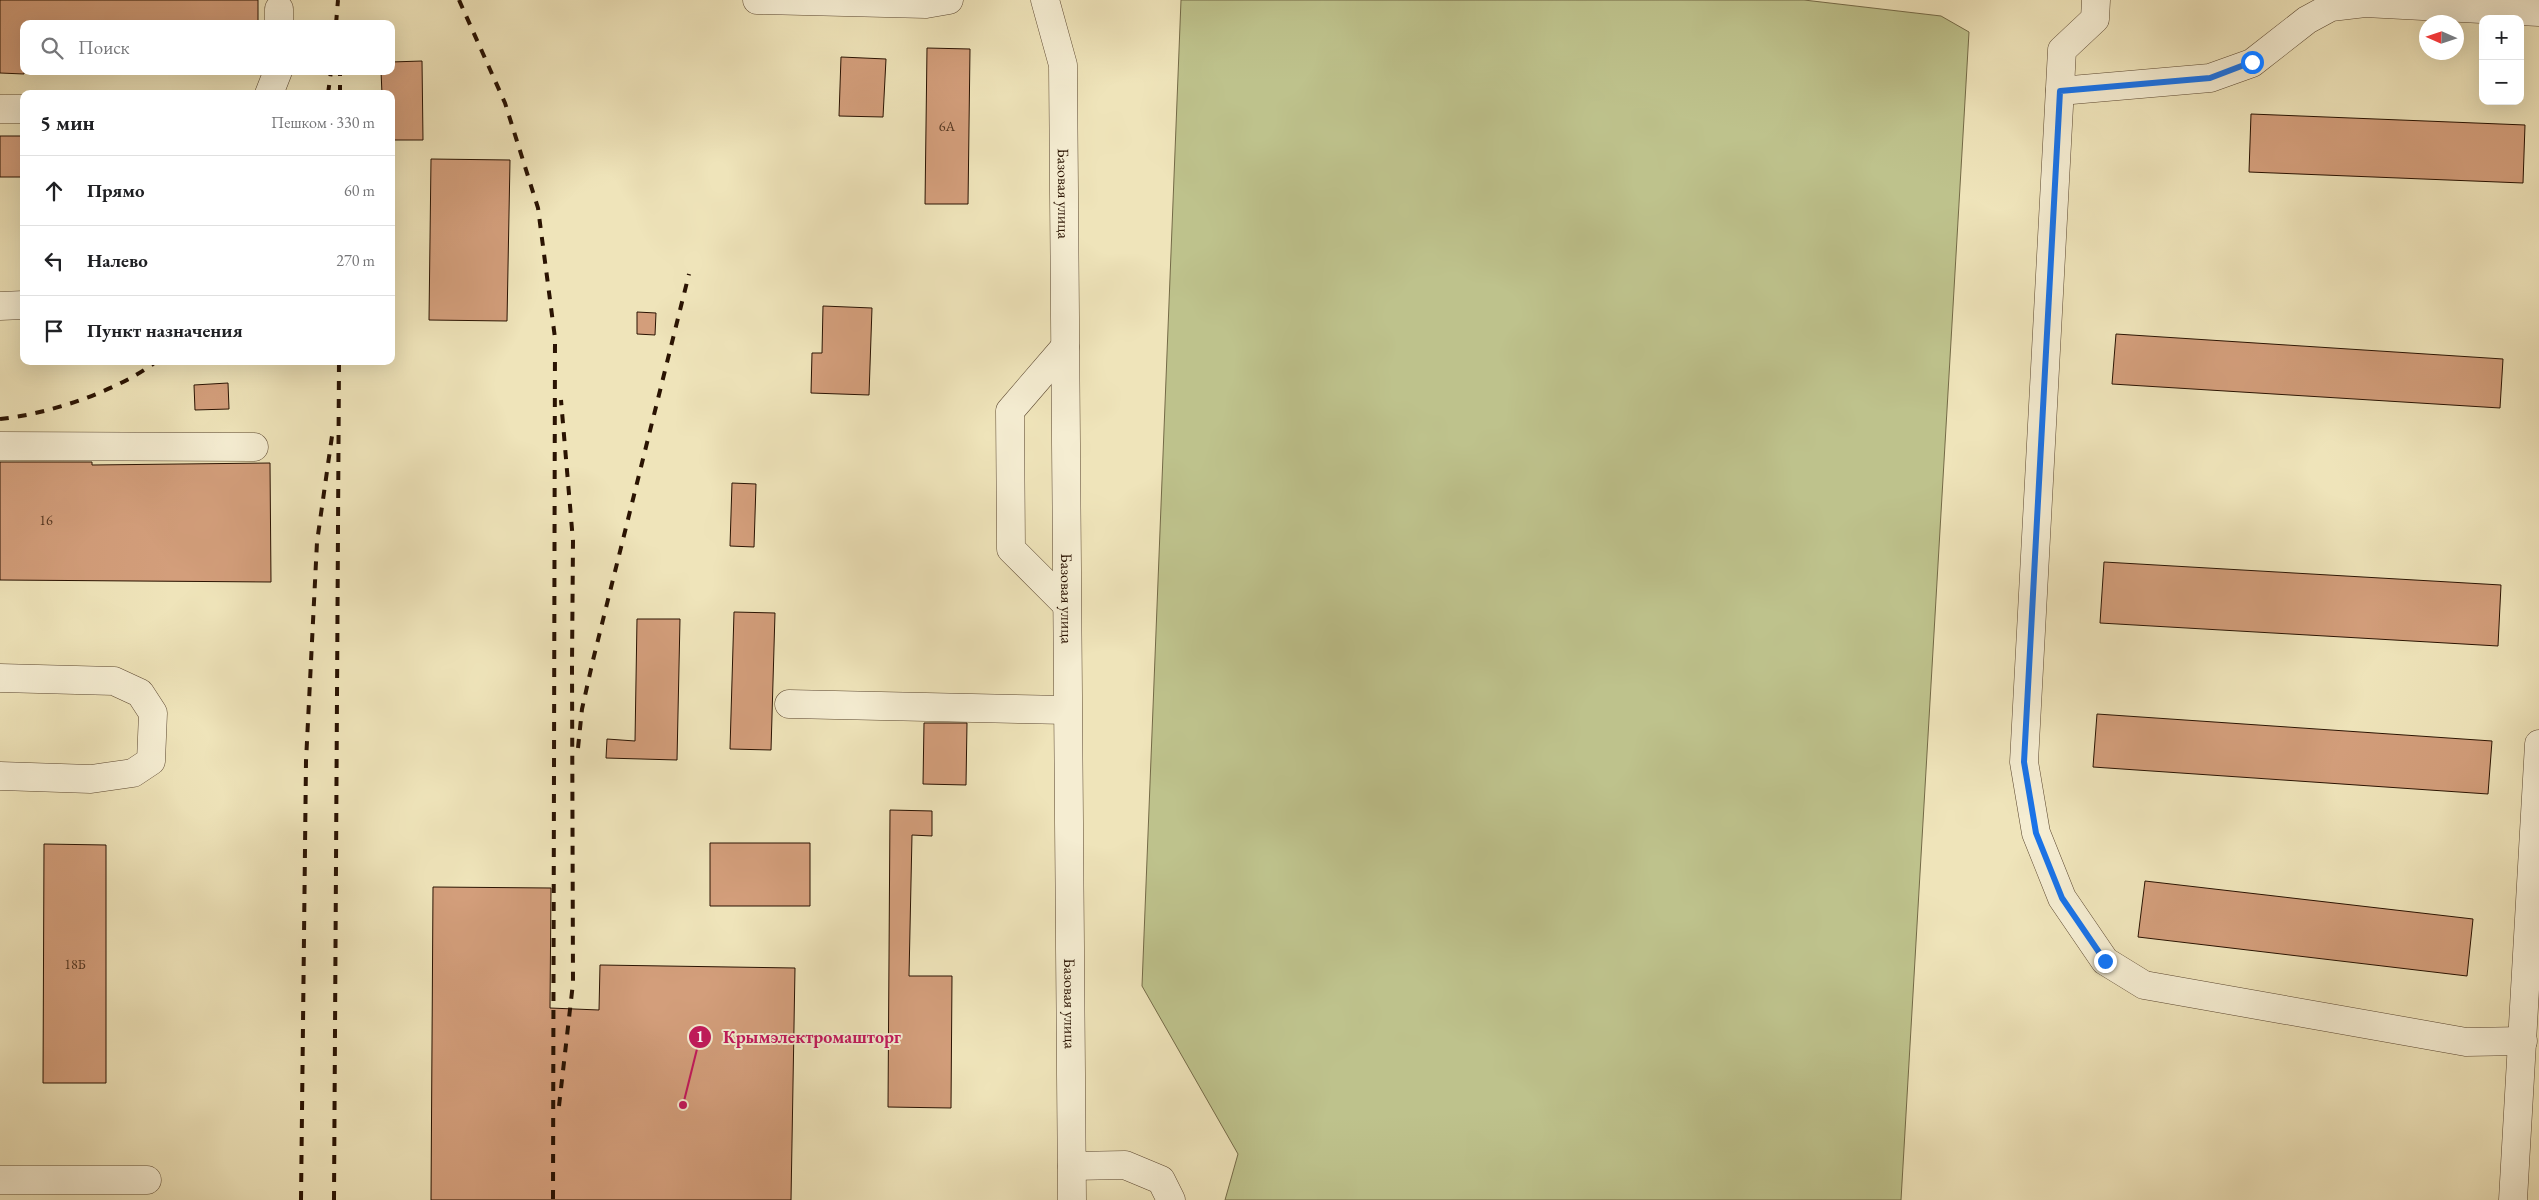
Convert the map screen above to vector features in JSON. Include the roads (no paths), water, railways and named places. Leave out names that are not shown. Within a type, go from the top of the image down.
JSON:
[{"type":"street","points":[[757,0],[926,4],[949,0]]},
{"type":"street","name":"Базовая улица","points":[[1045,0],[1063,65],[1072,1200]]},
{"type":"street","points":[[2096,0],[2095,19],[2062,50],[2024,762],[2036,833],[2062,898],[2105,961],[2144,986],[2466,1042],[2522,1041]]},
{"type":"street","points":[[2060,91],[2210,78],[2252,62],[2307,20],[2331,7],[2365,3],[2539,12]]},
{"type":"street","points":[[271,90],[276,75]]},
{"type":"street","points":[[0,109],[20,109]]},
{"type":"street","points":[[0,306],[20,306]]},
{"type":"street","points":[[1065,347],[1010,411],[1011,549],[1066,604]]},
{"type":"street","points":[[0,446],[254,447]]},
{"type":"street","points":[[0,678],[114,681],[140,693],[154,713],[154,739],[151,761],[133,773],[91,779],[0,776]]},
{"type":"street","points":[[789,704],[1067,710]]},
{"type":"street","points":[[2513,1200],[2530,1087],[2522,1041],[2539,744]]},
{"type":"street","points":[[1072,1166],[1125,1165],[1161,1180],[1171,1200]]},
{"type":"street","points":[[0,1180],[147,1180]]},
{"type":"railway","points":[[336,20],[338,0]]},
{"type":"railway","points":[[459,0],[505,103],[538,208],[555,338],[553,1200]]},
{"type":"railway","points":[[329,90],[330,75]]},
{"type":"railway","points":[[340,75],[340,90]]},
{"type":"railway","points":[[578,748],[582,709],[593,660],[689,274]]},
{"type":"railway","points":[[0,419],[40,412],[82,399],[123,382],[151,365]]},
{"type":"railway","points":[[334,1200],[339,365]]},
{"type":"railway","points":[[559,1106],[573,983],[573,541],[561,400]]},
{"type":"railway","points":[[301,1200],[306,761],[317,542],[332,436]]},
{"type":"place","name":"Крымэлектромашторг","points":[[683,1105]]}]
